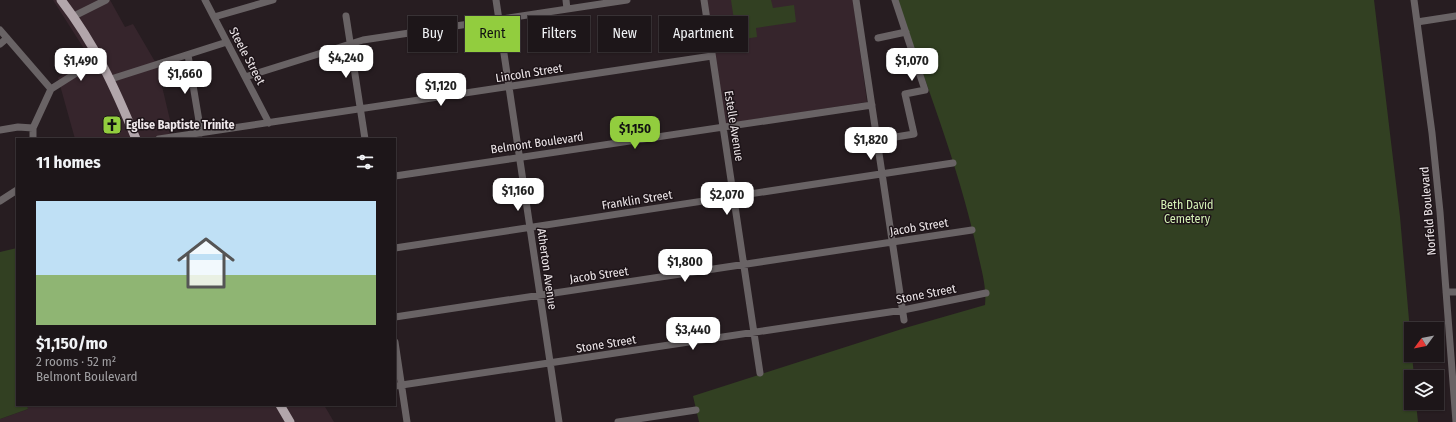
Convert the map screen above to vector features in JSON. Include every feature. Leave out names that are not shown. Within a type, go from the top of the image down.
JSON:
[{"type":"main road","points":[[61,0],[74,16],[112,79],[136,138]]},
{"type":"main road","points":[[281,406],[290,422]]},
{"type":"street","points":[[74,16],[106,0]]},
{"type":"street","name":"Steele Street","points":[[205,0],[269,123]]},
{"type":"street","points":[[214,18],[272,0]]},
{"type":"street","name":"Atherton Avenue","points":[[496,0],[499,16]]},
{"type":"street","points":[[566,0],[567,9]]},
{"type":"street","points":[[519,16],[627,0]]},
{"type":"street","name":"Estelle Avenue","points":[[704,0],[760,374]]},
{"type":"street","points":[[856,0],[904,320]]},
{"type":"street","points":[[877,140],[914,134],[905,94],[925,90],[895,0]]},
{"type":"street","name":"Norfeld Boulevard","points":[[1414,0],[1432,134],[1456,422]]},
{"type":"street","points":[[346,16],[365,138]]},
{"type":"street","points":[[1417,22],[1456,16]]},
{"type":"street","points":[[246,77],[369,39],[465,24]]},
{"type":"street","points":[[0,30],[51,89]]},
{"type":"street","points":[[878,38],[906,32]]},
{"type":"street","points":[[0,44],[7,38]]},
{"type":"street","points":[[112,79],[227,42]]},
{"type":"street","name":"Atherton Avenue","points":[[504,52],[559,422]]},
{"type":"street","points":[[188,55],[201,133]]},
{"type":"street","name":"Lincoln Street","points":[[166,138],[712,56]]},
{"type":"street","points":[[33,138],[33,128],[51,89],[100,58]]},
{"type":"street","name":"Belmont Boulevard","points":[[396,176],[872,105]]},
{"type":"street","points":[[0,130],[18,127],[33,128]]},
{"type":"street","name":"Franklin Street","points":[[396,248],[953,164]]},
{"type":"street","points":[[0,201],[16,191]]},
{"type":"street","name":"Jacob Street","points":[[396,317],[972,230]]},
{"type":"street","points":[[1446,292],[1456,292]]},
{"type":"street","name":"Stone Street","points":[[398,386],[902,310],[986,294]]},
{"type":"street","points":[[396,357],[398,386],[407,422]]},
{"type":"street","points":[[618,422],[696,410]]},
{"type":"shaded area","points":[[53,0],[110,0],[125,27],[133,24],[157,65],[174,137],[188,135],[189,138],[75,138],[58,78],[88,55]]},
{"type":"shaded area","points":[[706,0],[853,0],[867,102],[724,124],[714,52],[748,52],[748,16],[708,16]]},
{"type":"shaded area","points":[[27,406],[325,406],[334,422],[0,422],[0,419],[28,409]]},
{"type":"green space","points":[[731,0],[771,0],[773,8],[794,5],[796,22],[756,28],[757,37],[748,38],[748,16],[733,16]]},
{"type":"green space","name":"Beth David Cemetery","points":[[897,0],[1374,0],[1400,217],[1409,322],[1404,322],[1404,362],[1413,362],[1413,370],[1404,370],[1404,410],[1417,410],[1418,422],[699,422],[693,396],[905,328],[985,305],[983,275],[976,245],[960,183]]},
{"type":"green space","points":[[16,248],[16,406],[27,406],[28,409],[0,419],[0,252]]},
{"type":"place","name":"Eglise Baptiste Trinite","points":[[112,125]]}]
